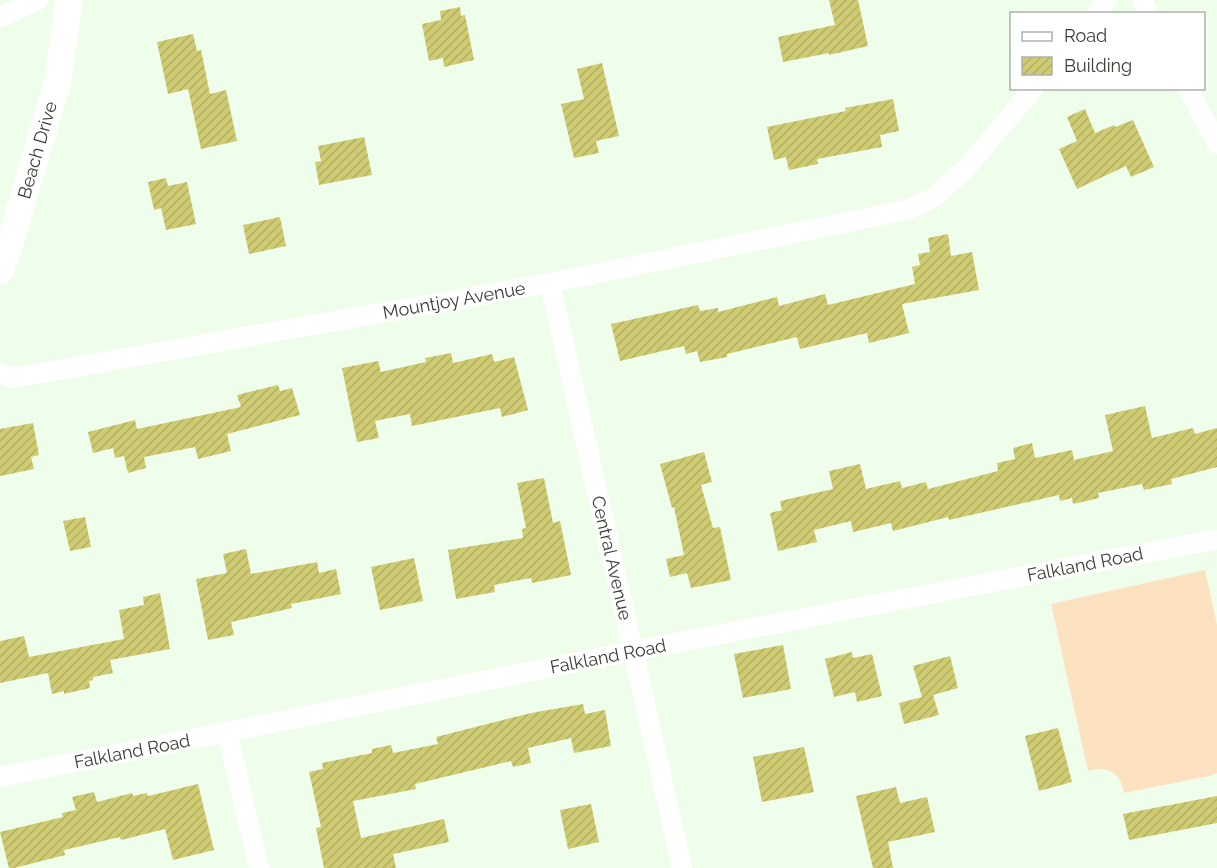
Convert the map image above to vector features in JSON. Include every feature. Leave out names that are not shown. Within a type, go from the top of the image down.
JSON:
[{"type":"street","points":[[0,17],[38,0]]},
{"type":"street","name":"Beach Drive","points":[[0,270],[8,250],[58,80],[69,0]]},
{"type":"street","points":[[1098,12],[1108,0]]},
{"type":"street","name":"Mountjoy Avenue","points":[[0,373],[13,378],[550,283],[906,210],[933,198],[968,167],[1032,90]]},
{"type":"street","points":[[1189,90],[1217,144]]},
{"type":"street","name":"Central Avenue","points":[[550,283],[682,868]]},
{"type":"street","name":"Falkland Road","points":[[0,777],[633,651],[1217,539]]},
{"type":"street","points":[[227,732],[259,868]]},
{"type":"shaded area","points":[[1205,570],[1217,625],[1217,773],[1124,793],[1120,780],[1112,772],[1102,769],[1088,771],[1051,604]]},
{"type":"building","points":[[829,0],[858,0],[868,46],[783,62],[778,37],[835,25]]},
{"type":"building","points":[[460,7],[461,16],[465,15],[474,60],[444,67],[443,58],[429,61],[422,24],[441,20],[440,11]]},
{"type":"building","points":[[193,34],[197,51],[201,50],[210,94],[226,90],[237,141],[201,149],[188,89],[168,94],[157,42]]},
{"type":"building","points":[[602,63],[619,136],[596,141],[599,153],[574,158],[561,104],[584,99],[577,69]]},
{"type":"building","points":[[893,99],[899,131],[880,135],[882,147],[817,159],[818,164],[789,170],[786,157],[774,160],[767,127]]},
{"type":"building","points":[[1085,109],[1095,133],[1133,120],[1154,167],[1131,177],[1126,166],[1077,189],[1059,149],[1077,141],[1067,117]]},
{"type":"building","points":[[364,137],[372,175],[319,185],[315,162],[321,161],[318,146]]},
{"type":"building","points":[[166,178],[168,186],[187,182],[196,224],[166,230],[161,208],[154,210],[148,182]]},
{"type":"building","points":[[280,217],[286,246],[249,254],[243,225]]},
{"type":"building","points":[[948,234],[951,256],[972,252],[979,290],[902,304],[909,333],[869,343],[867,333],[800,349],[797,337],[727,354],[727,357],[700,362],[697,351],[686,354],[684,346],[620,361],[611,324],[698,305],[700,311],[718,308],[718,312],[777,297],[779,306],[825,294],[828,305],[915,284],[912,267],[920,265],[918,254],[930,252],[928,238]]},
{"type":"building","points":[[451,353],[453,363],[492,354],[494,362],[514,357],[528,410],[502,417],[500,408],[412,426],[410,414],[375,421],[379,438],[357,442],[342,368],[378,361],[381,372],[426,362],[425,358]]},
{"type":"building","points":[[278,385],[280,391],[292,388],[300,415],[227,434],[231,451],[198,459],[195,447],[144,457],[146,468],[128,473],[124,456],[115,458],[113,448],[93,453],[88,432],[135,420],[137,429],[241,407],[237,395]]},
{"type":"building","points":[[1145,406],[1152,438],[1193,428],[1195,434],[1217,428],[1217,467],[1171,479],[1172,484],[1144,490],[1142,484],[1098,493],[1099,498],[1073,504],[1072,498],[1060,501],[1059,495],[949,520],[948,517],[893,531],[891,523],[853,532],[851,521],[814,530],[817,542],[778,551],[770,513],[782,510],[780,501],[833,489],[829,471],[860,464],[866,489],[900,481],[902,488],[926,482],[928,489],[998,471],[997,463],[1015,459],[1013,448],[1032,443],[1035,458],[1072,450],[1074,460],[1113,451],[1105,415]]},
{"type":"building","points":[[33,423],[39,455],[31,457],[34,469],[0,476],[0,429]]},
{"type":"building","points":[[704,452],[712,482],[701,485],[713,528],[720,527],[731,580],[691,588],[687,573],[670,577],[666,559],[684,555],[674,507],[672,508],[660,464]]},
{"type":"building","points":[[544,478],[553,523],[560,521],[571,575],[532,583],[531,578],[494,585],[495,592],[456,599],[448,550],[523,538],[522,529],[526,528],[517,483]]},
{"type":"building","points":[[85,517],[91,547],[70,551],[63,521]]},
{"type":"building","points":[[246,549],[251,574],[317,562],[319,573],[336,569],[341,594],[291,604],[292,608],[231,622],[234,635],[208,640],[196,579],[227,573],[223,554]]},
{"type":"building","points":[[414,558],[423,601],[380,610],[371,567]]},
{"type":"building","points":[[160,593],[170,649],[110,660],[113,673],[93,677],[93,680],[89,681],[90,688],[64,694],[64,691],[52,694],[48,673],[0,683],[0,641],[24,636],[29,657],[124,639],[119,610],[144,605],[143,597]]},
{"type":"building","points":[[783,645],[791,689],[743,698],[734,654]]},
{"type":"building","points":[[852,652],[853,658],[872,654],[882,696],[857,702],[855,692],[834,697],[825,659]]},
{"type":"building","points":[[950,656],[958,688],[933,695],[939,715],[904,724],[899,703],[922,697],[913,666]]},
{"type":"building","points":[[583,704],[585,714],[605,710],[611,746],[574,753],[571,738],[528,748],[531,763],[513,767],[511,761],[415,784],[416,789],[353,801],[361,838],[444,819],[449,842],[393,854],[396,868],[324,868],[316,828],[321,827],[309,772],[323,769],[322,763],[372,753],[372,749],[391,745],[393,753],[438,744],[436,737],[531,713]]},
{"type":"building","points":[[1058,728],[1072,782],[1039,791],[1025,736]]},
{"type":"building","points":[[804,747],[814,792],[762,802],[753,757]]},
{"type":"building","points":[[198,784],[214,850],[173,860],[165,829],[121,840],[120,837],[64,850],[65,855],[9,868],[0,832],[63,817],[62,813],[76,810],[72,797],[94,792],[97,802],[132,793],[133,796],[147,793],[148,796]]},
{"type":"building","points":[[896,787],[900,803],[927,797],[935,832],[888,842],[893,868],[873,868],[856,796]]},
{"type":"building","points":[[1217,796],[1217,823],[1129,840],[1123,814]]},
{"type":"building","points":[[591,804],[599,842],[568,849],[560,810]]}]
